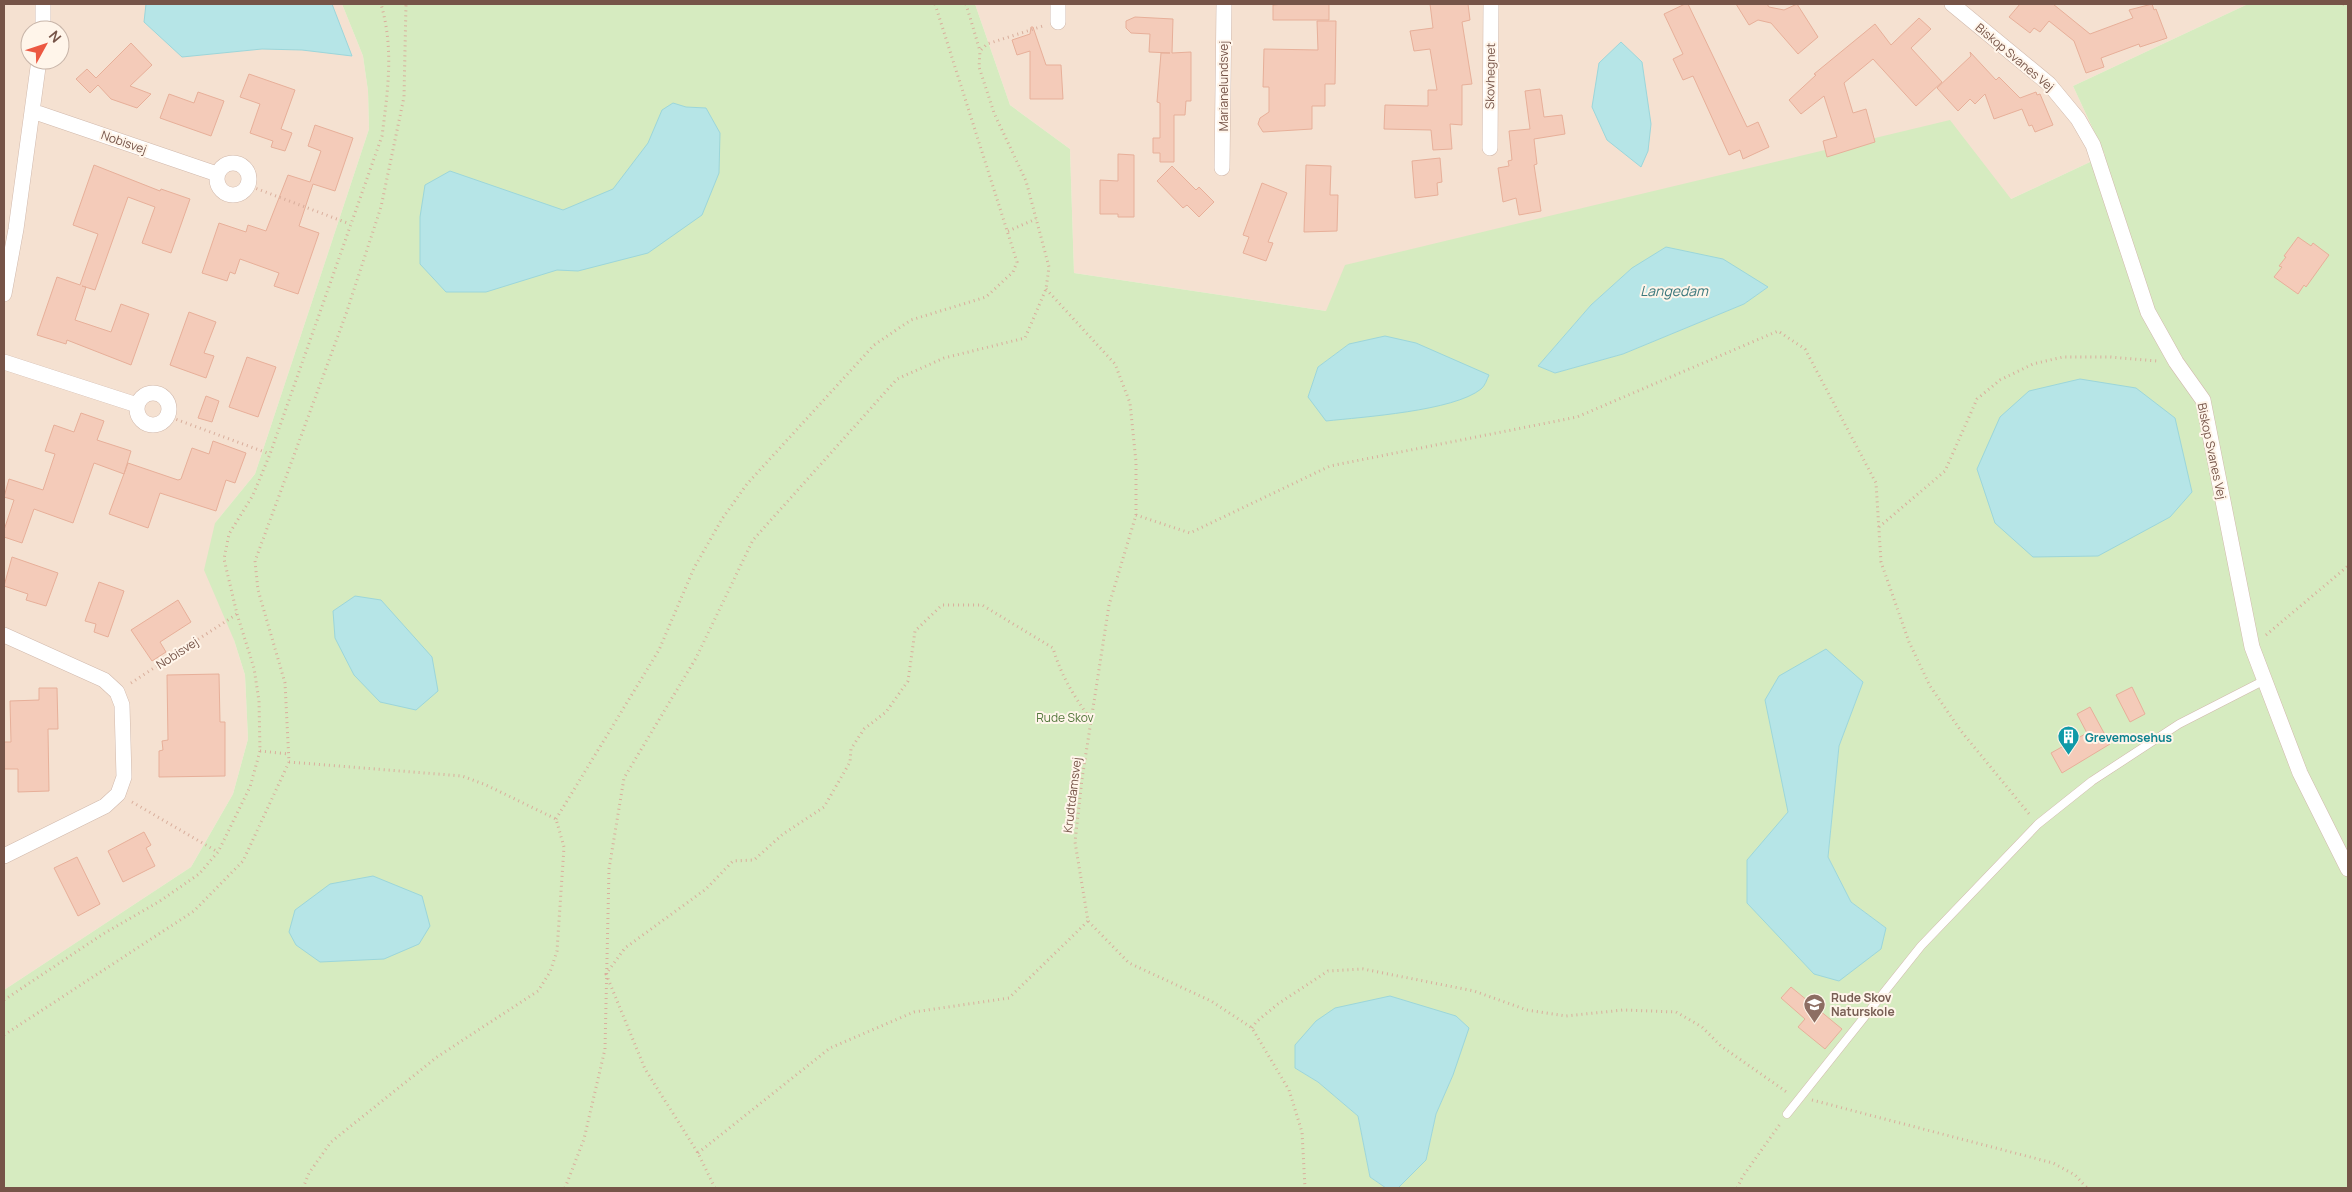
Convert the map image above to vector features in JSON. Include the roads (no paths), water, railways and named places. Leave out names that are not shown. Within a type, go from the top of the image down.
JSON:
[{"type":"street","points":[[43,4],[44,20]]},
{"type":"street","points":[[1058,4],[1058,22]]},
{"type":"street","name":"Marianelundsvej","points":[[1222,168],[1224,4]]},
{"type":"street","name":"Skovhegnet","points":[[1490,148],[1491,4]]},
{"type":"street","name":"Biskop Svanes Vej","points":[[1952,4],[2042,76],[2062,97],[2078,119],[2093,146],[2148,312],[2176,362],[2203,400],[2252,647],[2300,773],[2348,869]]},
{"type":"street","points":[[4,294],[10,227],[32,111],[38,70]]},
{"type":"street","name":"Nobisvej","points":[[32,111],[217,174]]},
{"type":"street","points":[[235,162],[243,166],[248,173],[248,185],[243,191],[236,194],[227,194],[220,189],[217,182],[217,174],[228,163],[235,162]]},
{"type":"street","points":[[4,362],[137,405]]},
{"type":"street","points":[[155,393],[163,397],[168,403],[167,416],[156,425],[147,424],[140,419],[137,405],[140,398],[155,393]]},
{"type":"street","points":[[4,635],[104,680],[117,692],[122,705],[124,777],[118,794],[104,806],[4,856]]},
{"type":"lane","points":[[1787,1114],[1921,946],[2038,824],[2092,781],[2178,724],[2264,682]]},
{"type":"water","points":[[146,4],[332,4],[352,56],[302,50],[262,49],[182,57],[144,22]]},
{"type":"water","points":[[1621,42],[1642,62],[1651,124],[1648,151],[1641,167],[1607,140],[1592,107],[1599,63]]},
{"type":"water","points":[[673,103],[686,107],[706,108],[720,133],[719,173],[702,215],[648,253],[578,271],[557,270],[486,292],[446,292],[420,264],[420,217],[425,185],[450,171],[563,210],[613,189],[648,143],[662,110]]},
{"type":"water","name":"Langedam","points":[[1666,247],[1723,259],[1768,287],[1744,304],[1623,354],[1555,373],[1538,366],[1591,305],[1632,268]]},
{"type":"water","points":[[1385,336],[1416,343],[1489,375],[1481,389],[1468,397],[1451,403],[1407,412],[1326,421],[1308,397],[1318,367],[1349,344]]},
{"type":"water","points":[[2080,379],[2136,388],[2175,418],[2192,492],[2170,517],[2098,556],[2033,557],[1995,523],[1977,469],[2000,417],[2029,391]]},
{"type":"water","points":[[355,596],[381,600],[432,657],[438,691],[416,710],[380,702],[354,675],[335,638],[333,611]]},
{"type":"water","points":[[1826,649],[1863,682],[1839,746],[1828,857],[1851,902],[1886,928],[1881,949],[1839,981],[1814,974],[1747,903],[1747,860],[1788,812],[1765,700],[1779,676]]},
{"type":"water","points":[[373,876],[422,896],[430,926],[419,944],[384,959],[320,962],[296,945],[289,932],[295,910],[330,884]]},
{"type":"water","points":[[1390,996],[1456,1016],[1469,1028],[1453,1075],[1436,1114],[1426,1160],[1398,1188],[1386,1188],[1370,1177],[1358,1116],[1318,1082],[1295,1068],[1295,1045],[1316,1021],[1335,1008]]},
{"type":"place","name":"Grevemosehus","points":[[2069,756]]},
{"type":"place","name":"Rude Skov Naturskole","points":[[1815,1023]]},
{"type":"park label","name":"Rude Skov","points":[[1065,717]]}]
